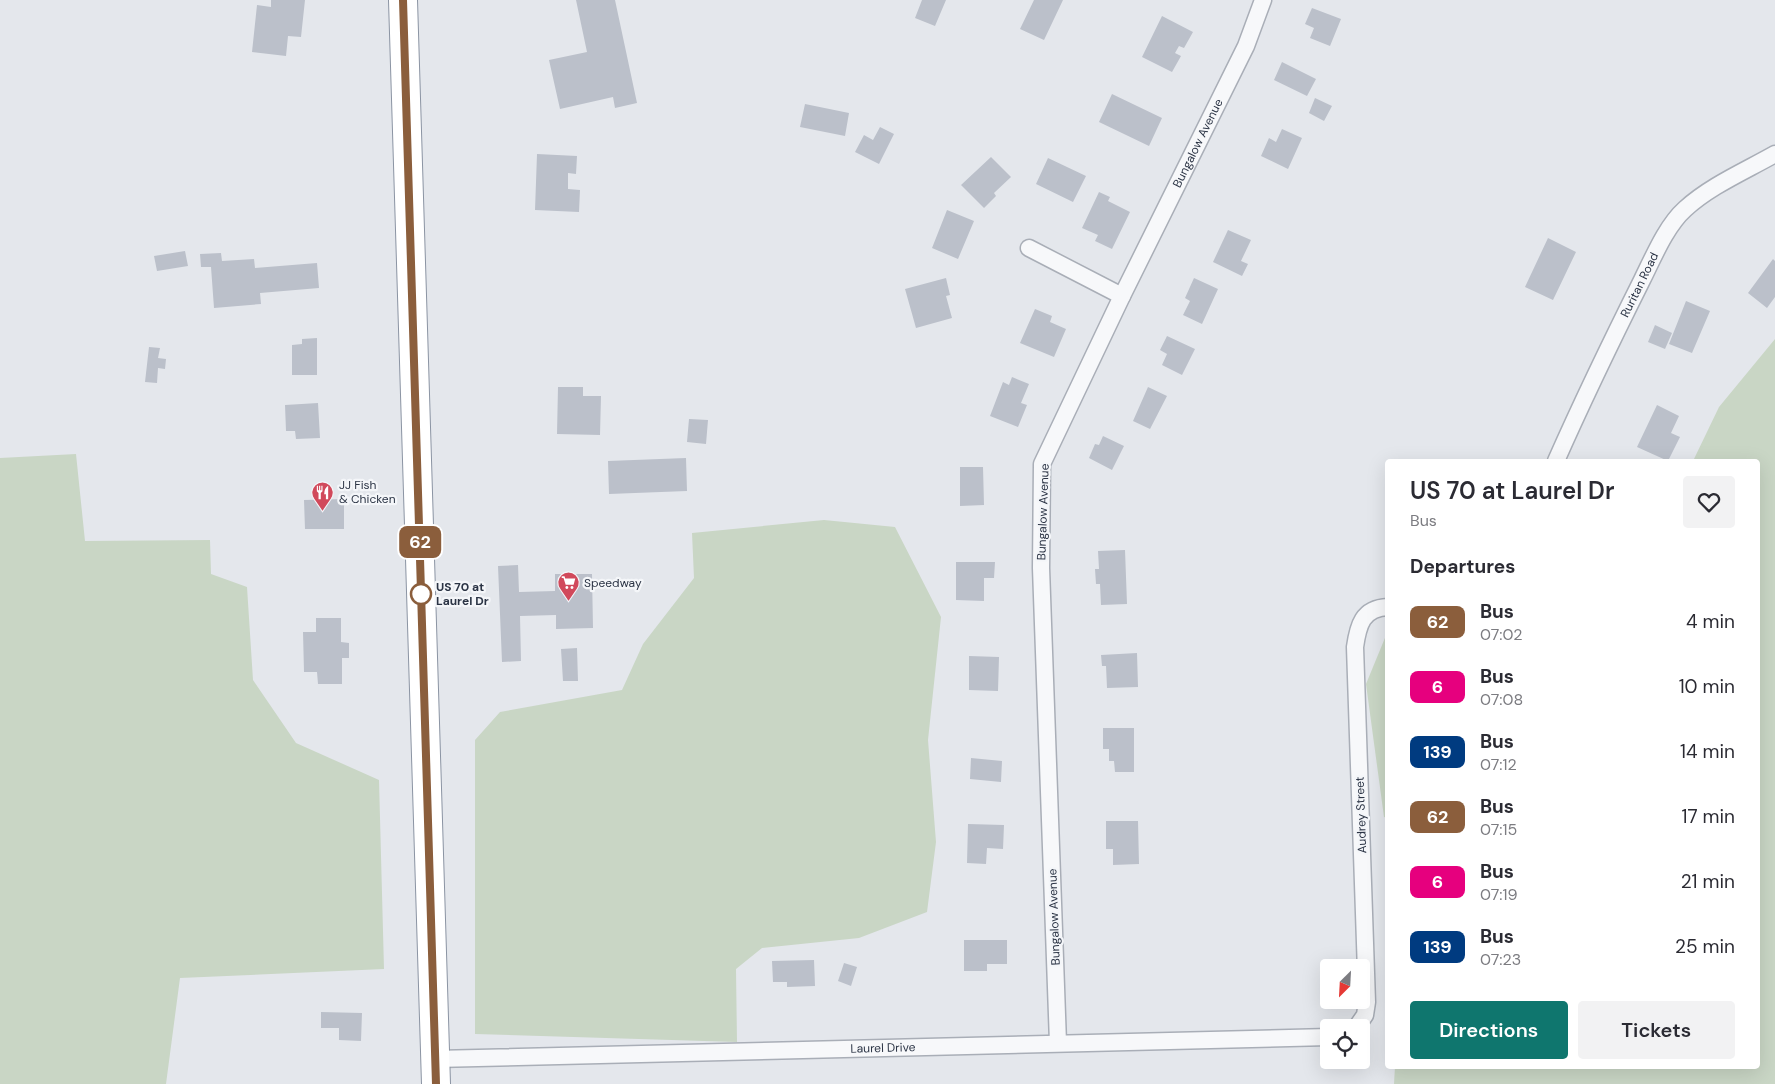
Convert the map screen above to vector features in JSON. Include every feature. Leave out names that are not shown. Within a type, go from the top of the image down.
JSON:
[{"type":"highway","points":[[403,0],[436,1071]]},
{"type":"street","name":"Bungalow Avenue","points":[[1058,1043],[1041,568],[1042,464],[1122,296],[1242,55],[1263,0]]},
{"type":"street","name":"Ruritan Road","points":[[1557,459],[1632,299],[1672,224],[1683,210],[1702,196],[1775,154]]},
{"type":"street","points":[[1029,248],[1122,296]]},
{"type":"street","name":"Audrey Street","points":[[1362,1019],[1365,1015],[1367,1002],[1355,647],[1360,624],[1366,616],[1381,608]]},
{"type":"street","name":"Laurel Drive","points":[[436,1071],[1058,1043],[1320,1037]]},
{"type":"green space","points":[[1775,339],[1775,1084],[1394,1084],[1395,1069],[1760,1069],[1760,459],[1694,459],[1719,407]]},
{"type":"green space","points":[[76,454],[85,541],[210,540],[211,574],[247,587],[253,680],[296,743],[379,780],[384,969],[180,978],[166,1084],[0,1084],[0,458]]},
{"type":"green space","points":[[824,520],[895,527],[941,617],[928,740],[936,842],[927,912],[859,938],[762,948],[736,969],[737,1042],[475,1034],[475,740],[500,712],[622,690],[643,644],[694,578],[692,533]]},
{"type":"green space","points":[[1385,638],[1385,817],[1384,817],[1366,684]]},
{"type":"building","points":[[271,0],[305,0],[301,37],[288,36],[286,56],[252,52],[257,5],[271,7]]},
{"type":"building","points":[[576,0],[615,0],[637,103],[615,108],[613,97],[560,109],[549,60],[587,52]]},
{"type":"building","points":[[922,0],[946,0],[935,26],[915,18]]},
{"type":"building","points":[[1034,0],[1063,0],[1044,40],[1020,29]]},
{"type":"building","points":[[1312,8],[1341,19],[1330,46],[1310,38],[1314,28],[1305,24]]},
{"type":"building","points":[[1162,16],[1193,32],[1184,48],[1179,46],[1175,53],[1181,56],[1172,72],[1142,57]]},
{"type":"building","points":[[1282,62],[1316,79],[1307,96],[1274,80]]},
{"type":"building","points":[[1112,94],[1162,118],[1149,146],[1099,122]]},
{"type":"building","points":[[1315,98],[1332,106],[1324,121],[1309,113]]},
{"type":"building","points":[[805,104],[849,113],[845,136],[800,127]]},
{"type":"building","points":[[880,127],[894,134],[879,164],[855,152],[864,135],[873,140]]},
{"type":"building","points":[[1282,129],[1302,138],[1288,169],[1261,156],[1269,138],[1276,142]]},
{"type":"building","points":[[537,154],[577,156],[576,174],[568,173],[568,189],[580,190],[579,212],[535,210]]},
{"type":"building","points":[[991,157],[1011,177],[994,193],[996,196],[984,208],[961,185]]},
{"type":"building","points":[[1048,158],[1086,176],[1073,202],[1036,184]]},
{"type":"building","points":[[1099,192],[1110,197],[1108,201],[1130,212],[1112,249],[1095,241],[1098,235],[1082,228]]},
{"type":"building","points":[[947,210],[974,221],[958,259],[932,248]]},
{"type":"building","points":[[1228,230],[1251,240],[1241,261],[1248,264],[1242,276],[1213,262]]},
{"type":"building","points":[[1548,238],[1576,252],[1553,300],[1525,287]]},
{"type":"building","points":[[185,251],[188,266],[157,271],[154,256]]},
{"type":"building","points":[[221,253],[222,261],[254,259],[255,268],[317,263],[319,288],[260,293],[261,304],[214,308],[211,267],[201,267],[200,254]]},
{"type":"building","points":[[1773,259],[1775,261],[1775,297],[1767,308],[1748,293]]},
{"type":"building","points":[[946,278],[950,295],[946,296],[952,318],[916,328],[905,289]]},
{"type":"building","points":[[1194,278],[1218,289],[1202,324],[1183,315],[1190,301],[1185,298]]},
{"type":"building","points":[[1686,301],[1710,311],[1692,353],[1669,344]]},
{"type":"building","points":[[1035,309],[1052,316],[1050,322],[1066,329],[1054,357],[1020,343]]},
{"type":"building","points":[[1655,325],[1672,333],[1665,349],[1648,342]]},
{"type":"building","points":[[1167,336],[1195,349],[1182,375],[1162,365],[1167,354],[1160,350]]},
{"type":"building","points":[[317,338],[317,375],[292,375],[292,345],[302,344],[302,339]]},
{"type":"building","points":[[149,347],[160,348],[158,358],[166,359],[165,369],[158,368],[157,383],[145,382]]},
{"type":"building","points":[[1012,377],[1029,384],[1021,403],[1027,405],[1018,427],[990,416],[1003,382],[1009,385]]},
{"type":"building","points":[[558,387],[583,387],[583,396],[601,396],[600,435],[557,434]]},
{"type":"building","points":[[1148,387],[1167,396],[1150,429],[1133,421]]},
{"type":"building","points":[[318,403],[320,438],[296,439],[295,431],[286,431],[285,405]]},
{"type":"building","points":[[1657,405],[1679,416],[1671,433],[1680,437],[1669,459],[1664,459],[1637,447]]},
{"type":"building","points":[[689,419],[708,420],[706,444],[687,442]]},
{"type":"building","points":[[1103,436],[1124,446],[1112,470],[1089,458],[1095,444],[1099,445]]},
{"type":"building","points":[[686,458],[687,491],[609,494],[608,461]]},
{"type":"building","points":[[960,467],[983,467],[984,505],[960,506]]},
{"type":"building","points":[[344,499],[344,529],[305,529],[304,500]]},
{"type":"building","points":[[1125,550],[1127,604],[1101,605],[1100,584],[1096,584],[1095,569],[1099,569],[1098,551]]},
{"type":"building","points":[[956,562],[995,562],[994,578],[984,578],[984,601],[956,600]]},
{"type":"building","points":[[518,565],[519,592],[555,591],[555,574],[592,574],[593,628],[556,629],[556,615],[520,616],[521,661],[502,662],[498,566]]},
{"type":"building","points":[[316,618],[341,618],[341,642],[349,643],[349,658],[342,658],[342,684],[318,684],[317,672],[304,672],[303,632],[316,632]]},
{"type":"building","points":[[577,648],[578,681],[563,681],[561,649]]},
{"type":"building","points":[[1137,653],[1138,687],[1107,688],[1106,666],[1102,666],[1101,655]]},
{"type":"building","points":[[969,656],[999,657],[998,691],[969,690]]},
{"type":"building","points":[[1103,728],[1134,728],[1134,772],[1115,772],[1114,761],[1109,761],[1109,749],[1103,749]]},
{"type":"building","points":[[971,758],[1002,761],[1001,782],[970,779]]},
{"type":"building","points":[[1106,821],[1138,821],[1139,864],[1113,865],[1113,849],[1106,849]]},
{"type":"building","points":[[968,824],[1004,825],[1003,849],[987,848],[986,864],[967,863]]},
{"type":"building","points":[[964,940],[1007,940],[1007,964],[987,964],[987,971],[964,971]]},
{"type":"building","points":[[814,960],[815,986],[787,987],[787,982],[773,982],[772,961]]},
{"type":"building","points":[[844,963],[857,967],[851,986],[838,981]]},
{"type":"building","points":[[321,1012],[362,1013],[361,1041],[339,1040],[339,1028],[321,1028]]},
{"type":"bus line","name":"62","points":[[403,0],[436,1084]]},
{"type":"place","name":"JJ Fish & Chicken","points":[[323,511]]},
{"type":"place","name":"US 70 at Laurel Dr","points":[[421,594]]},
{"type":"place","name":"Speedway","points":[[568,602]]}]
